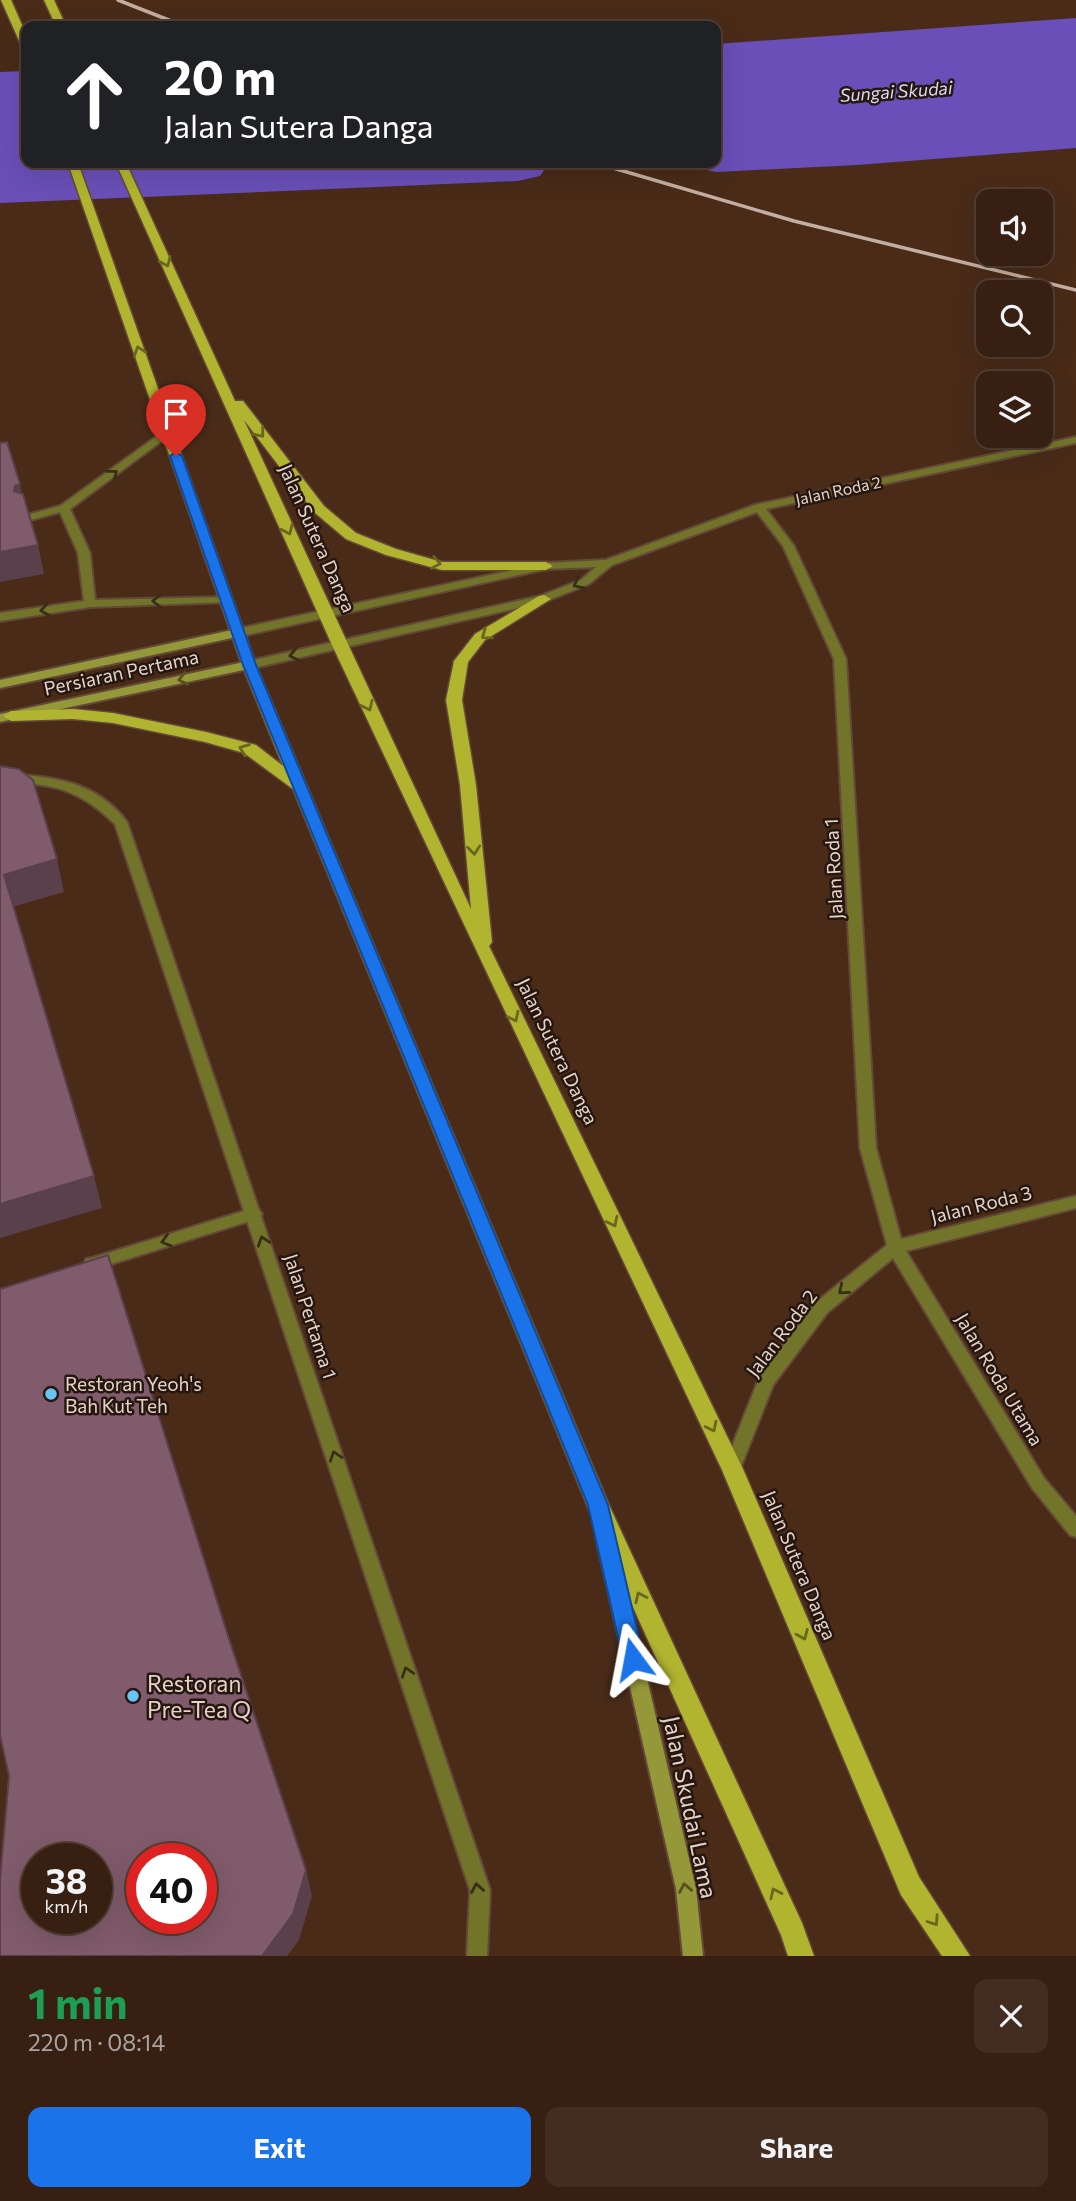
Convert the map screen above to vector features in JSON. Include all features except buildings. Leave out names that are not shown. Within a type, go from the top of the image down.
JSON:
[{"type":"main road","points":[[6,0],[21,34]]},
{"type":"main road","points":[[49,0],[59,21]]},
{"type":"main road","points":[[75,168],[249,665],[598,1505],[793,1932],[801,1956]]},
{"type":"main road","name":"Jalan Sutera Danga","points":[[123,168],[485,956],[732,1469],[911,1886],[957,1956]]},
{"type":"main road","points":[[219,379],[318,509],[351,536],[391,552],[442,566],[546,565]]},
{"type":"main road","points":[[485,956],[468,786],[454,700],[461,661],[480,637],[544,599]]},
{"type":"main road","points":[[5,717],[73,714],[113,718],[206,737],[250,749],[300,787]]},
{"type":"street","points":[[27,518],[64,508],[167,432]]},
{"type":"street","name":"Jalan Roda 2","points":[[237,633],[546,565],[608,563],[759,507],[1076,440]]},
{"type":"street","name":"Jalan Roda 1","points":[[759,507],[788,546],[840,659],[868,1148],[895,1247]]},
{"type":"street","points":[[64,508],[84,553],[90,604]]},
{"type":"street","name":"Jalan Roda 2","points":[[249,665],[544,599],[585,582],[608,563]]},
{"type":"street","points":[[0,617],[90,604],[226,600]]},
{"type":"street","name":"Persiaran Pertama","points":[[0,684],[237,633]]},
{"type":"street","name":"Persiaran Pertama","points":[[5,717],[249,665]]},
{"type":"street","name":"Jalan Pertama 1","points":[[0,779],[27,778],[64,783],[101,801],[121,822],[480,1890],[477,1956]]},
{"type":"street","name":"Jalan Roda 3","points":[[895,1247],[1076,1202]]},
{"type":"street","points":[[80,1268],[254,1214]]},
{"type":"street","name":"Jalan Roda 2","points":[[732,1469],[766,1381],[821,1308],[895,1247]]},
{"type":"street","name":"Jalan Roda Utama","points":[[895,1247],[1038,1483],[1076,1529]]},
{"type":"street","name":"Jalan Skudai Lama","points":[[598,1505],[686,1889],[694,1956]]},
{"type":"water","name":"Sungai Skudai","points":[[1076,35],[1076,130],[857,147],[721,154],[721,61]]},
{"type":"water","points":[[21,88],[21,168],[395,168],[0,184],[0,89]]},
{"type":"waterway","points":[[721,61],[1076,35]]},
{"type":"waterway","points":[[0,89],[21,88]]},
{"type":"waterway","points":[[721,154],[857,147],[1076,130]]},
{"type":"waterway","points":[[0,184],[395,168]]},
{"type":"railway","points":[[118,0],[171,21]]},
{"type":"railway","points":[[613,168],[794,221],[1076,290]]},
{"type":"place","name":"Restoran Yeoh's Bah Kut Teh","points":[[51,1394]]},
{"type":"place","name":"Restoran Pre-Tea Q","points":[[133,1696]]},
{"type":"route","points":[[176,456],[249,665],[598,1505],[633,1659]]}]
